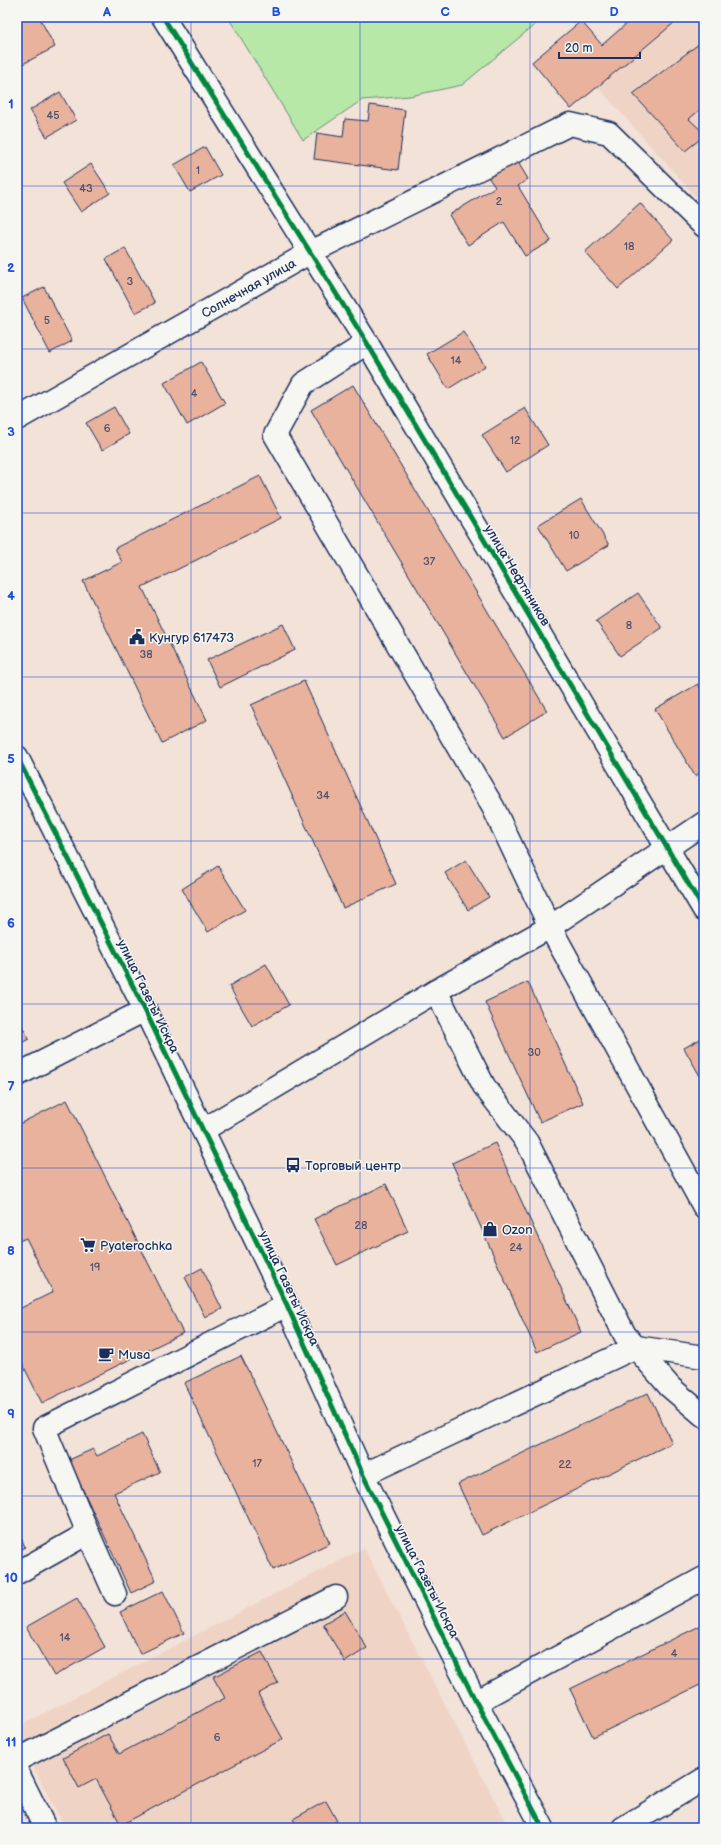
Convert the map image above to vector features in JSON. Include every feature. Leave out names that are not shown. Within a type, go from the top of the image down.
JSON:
[{"type":"street","name":"улица Нефтяников","points":[[163,17],[368,343],[704,910]]},
{"type":"street","name":"Солнечная улица","points":[[17,419],[311,252],[570,124],[609,133],[704,226]]},
{"type":"street","points":[[368,343],[303,384],[275,435],[493,807],[550,927],[704,1207]]},
{"type":"street","name":"улица Газеты Искра","points":[[17,758],[145,1010],[203,1130],[287,1305],[363,1475],[476,1702],[543,1828]]},
{"type":"street","points":[[203,1130],[436,991],[550,927],[704,823]]},
{"type":"street","points":[[436,991],[484,1086],[527,1142],[625,1335],[670,1387],[704,1416]]},
{"type":"street","points":[[17,1075],[145,1010]]},
{"type":"street","points":[[115,1594],[44,1428],[287,1305]]},
{"type":"street","points":[[363,1475],[636,1347],[704,1357]]},
{"type":"street","points":[[17,1573],[88,1533]]},
{"type":"street","points":[[476,1702],[704,1578]]},
{"type":"street","points":[[17,1760],[336,1597]]},
{"type":"street","points":[[17,1771],[45,1828]]},
{"type":"street","points":[[623,1828],[704,1779]]},
{"type":"shaded area","points":[[634,17],[704,17],[704,206],[598,87],[571,109],[532,62],[581,21],[602,45]]},
{"type":"shaded area","points":[[364,1548],[509,1828],[65,1828],[17,1736],[17,1727]]},
{"type":"green space","points":[[228,17],[544,17],[462,85],[410,96],[362,100],[303,140]]},
{"type":"building","points":[[17,17],[39,17],[55,47],[21,65],[17,57]]},
{"type":"building","points":[[634,17],[681,17],[571,109],[532,62],[581,21],[602,45]]},
{"type":"building","points":[[704,40],[704,110],[702,108],[689,119],[704,133],[704,136],[685,151],[633,94]]},
{"type":"building","points":[[60,92],[76,120],[47,137],[30,110]]},
{"type":"building","points":[[370,105],[405,110],[398,170],[314,159],[317,133],[343,137],[345,119],[368,121]]},
{"type":"building","points":[[205,147],[221,175],[190,192],[174,165]]},
{"type":"building","points":[[516,159],[528,179],[518,186],[551,241],[525,256],[504,222],[468,245],[449,215],[495,187],[488,177]]},
{"type":"building","points":[[91,164],[110,193],[81,212],[62,183]]},
{"type":"building","points":[[640,203],[673,240],[618,289],[585,252]]},
{"type":"building","points":[[125,248],[155,303],[135,313],[106,259]]},
{"type":"building","points":[[44,287],[72,341],[50,353],[22,298]]},
{"type":"building","points":[[463,332],[485,366],[448,389],[427,354]]},
{"type":"building","points":[[201,362],[225,403],[187,425],[164,383]]},
{"type":"building","points":[[353,385],[547,711],[505,737],[311,410]]},
{"type":"building","points":[[114,407],[129,434],[102,450],[86,423]]},
{"type":"building","points":[[525,408],[548,445],[506,472],[482,435]]},
{"type":"building","points":[[260,476],[281,518],[142,587],[207,720],[162,743],[83,581],[122,562],[115,548]]},
{"type":"building","points":[[581,499],[609,545],[566,571],[538,525]]},
{"type":"building","points":[[638,593],[662,628],[620,656],[596,621]]},
{"type":"building","points":[[283,624],[295,650],[220,687],[207,660]]},
{"type":"building","points":[[304,681],[396,884],[343,908],[251,705]]},
{"type":"building","points":[[698,684],[704,694],[704,771],[695,776],[655,709]]},
{"type":"building","points":[[466,860],[489,897],[468,910],[445,873]]},
{"type":"building","points":[[218,866],[245,910],[208,932],[182,889]]},
{"type":"building","points":[[266,964],[289,1005],[252,1026],[229,986]]},
{"type":"building","points":[[528,982],[583,1103],[540,1122],[485,1002]]},
{"type":"building","points":[[17,1017],[29,1039],[17,1045]]},
{"type":"building","points":[[704,1037],[704,1083],[684,1048]]},
{"type":"building","points":[[67,1100],[183,1333],[42,1403],[17,1353],[17,1310],[53,1292],[26,1238],[17,1242],[17,1125]]},
{"type":"building","points":[[495,1143],[581,1332],[537,1352],[452,1163]]},
{"type":"building","points":[[386,1184],[408,1231],[337,1265],[314,1219]]},
{"type":"building","points":[[202,1268],[222,1309],[205,1317],[185,1277]]},
{"type":"building","points":[[241,1356],[330,1543],[273,1570],[184,1383]]},
{"type":"building","points":[[648,1393],[672,1443],[482,1535],[458,1484]]},
{"type":"building","points":[[142,1434],[160,1472],[114,1493],[156,1581],[131,1593],[69,1460],[93,1449],[97,1456]]},
{"type":"building","points":[[17,1528],[25,1547],[17,1551]]},
{"type":"building","points":[[163,1591],[184,1633],[140,1654],[120,1612]]},
{"type":"building","points":[[77,1598],[105,1647],[54,1676],[26,1627]]},
{"type":"building","points":[[345,1611],[367,1648],[345,1662],[323,1624]]},
{"type":"building","points":[[704,1624],[704,1683],[593,1737],[570,1689]]},
{"type":"building","points":[[262,1652],[278,1683],[258,1694],[283,1739],[121,1825],[96,1779],[79,1788],[63,1758],[108,1734],[119,1754],[225,1698],[213,1677]]},
{"type":"building","points":[[326,1801],[337,1821],[324,1828],[298,1828],[293,1819]]},
{"type":"cycle path","points":[[163,17],[367,343],[704,910]]},
{"type":"cycle path","points":[[17,757],[145,1010],[287,1305],[363,1475],[476,1702],[543,1828]]},
{"type":"place","name":"Кунгур 617473","points":[[137,637]]},
{"type":"place","name":"Торговый центр","points":[[293,1165]]},
{"type":"place","name":"Ozon","points":[[490,1229]]},
{"type":"place","name":"Pyaterochka","points":[[88,1245]]},
{"type":"place","name":"Musa","points":[[106,1354]]}]
